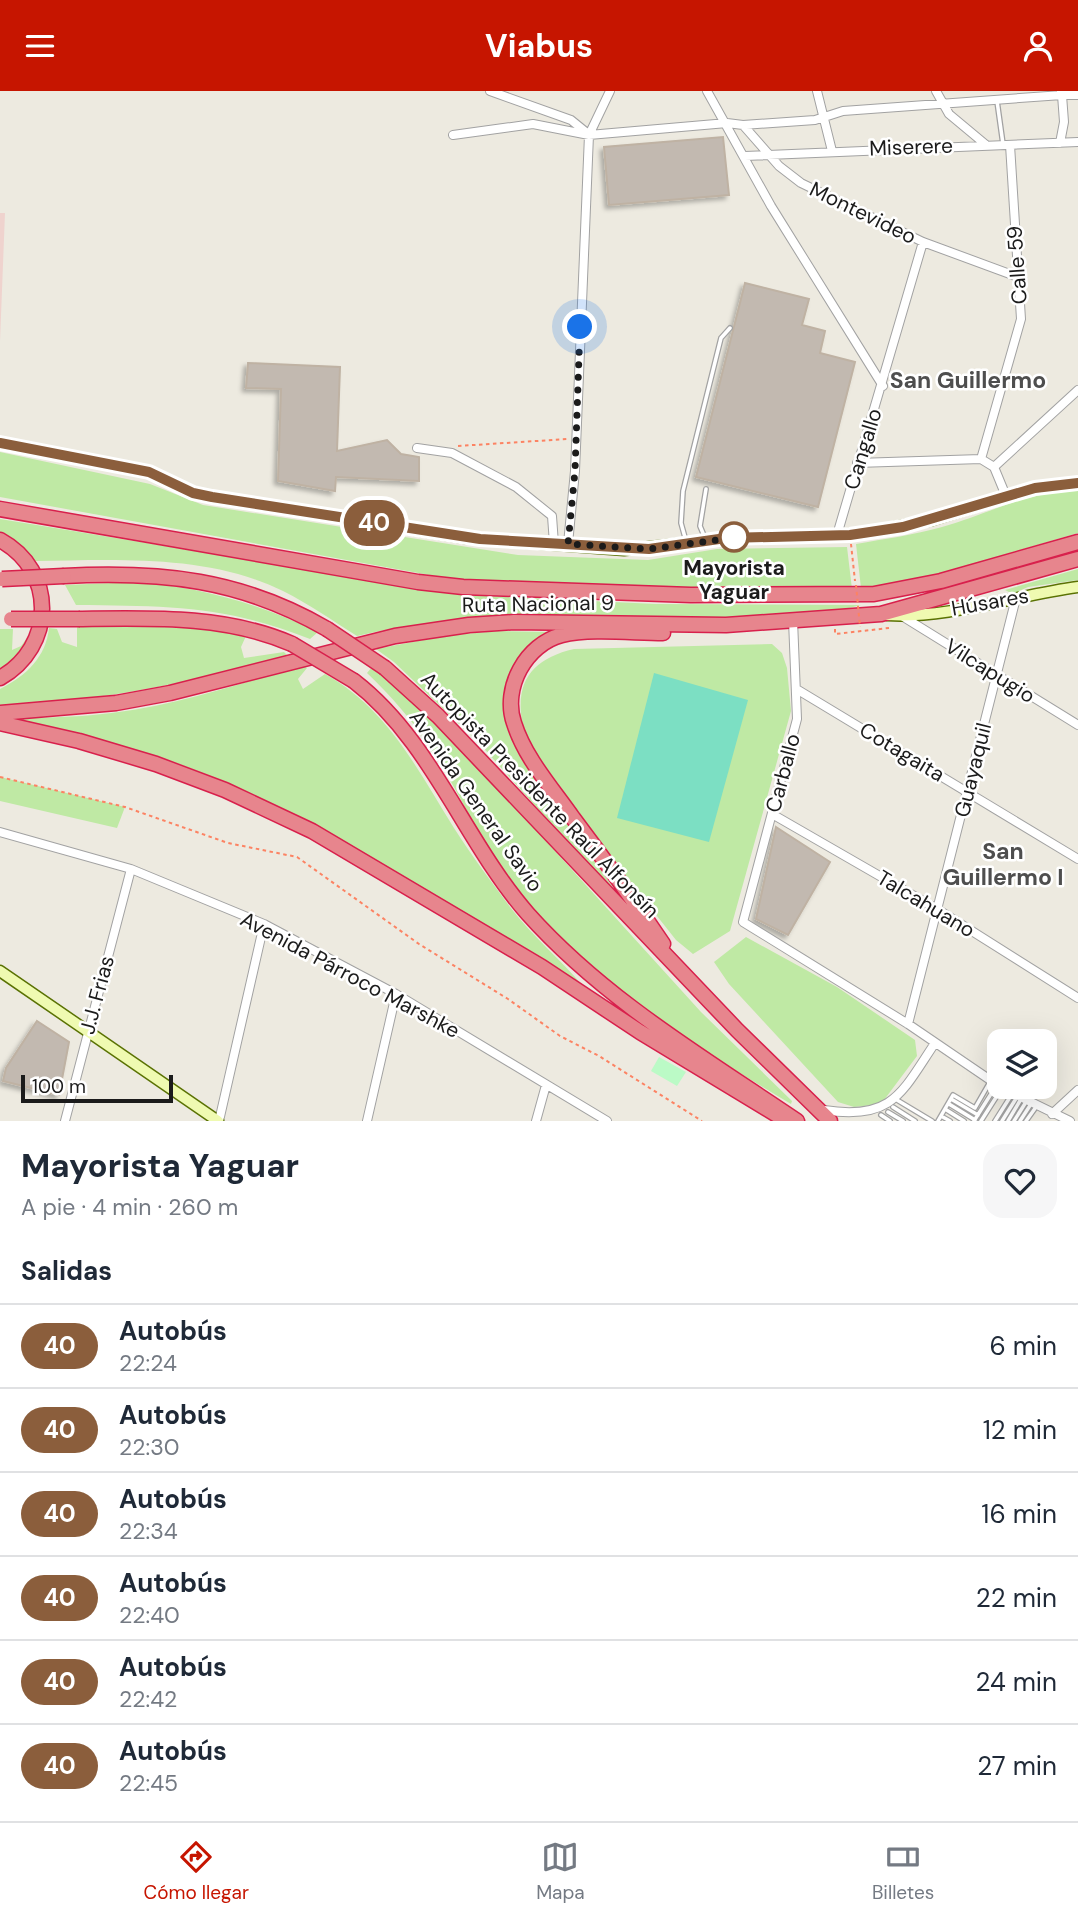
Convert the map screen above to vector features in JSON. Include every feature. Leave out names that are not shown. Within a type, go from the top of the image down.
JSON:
[{"type":"highway","points":[[0,503],[48,517]]},
{"type":"highway","name":"Ruta Nacional 9","points":[[0,509],[177,542],[463,587],[704,595],[848,596],[894,592],[1078,542]]},
{"type":"highway","points":[[0,540],[26,562],[39,585],[44,603],[39,634],[29,655],[0,678]]},
{"type":"highway","name":"Ruta Nacional 9","points":[[0,713],[116,703],[170,693],[427,629],[514,622],[726,625],[881,614],[1078,559]]},
{"type":"highway","name":"Autopista Presidente Raúl Alfonsín","points":[[1,579],[138,573],[191,580],[264,599],[327,629],[385,668],[438,716],[683,974]]},
{"type":"highway","name":"Avenida General Savio","points":[[5,619],[156,618],[253,629],[292,643],[354,681],[379,702],[404,731],[495,872],[552,939],[598,982],[649,1022],[797,1121]]},
{"type":"highway","points":[[726,625],[702,631],[572,634],[554,638],[530,654],[518,673],[511,696],[513,722],[532,759],[683,974],[812,1106],[830,1121]]},
{"type":"highway","points":[[0,723],[79,741],[166,767],[225,790],[312,831],[542,967],[630,1026],[787,1121]]},
{"type":"street","points":[[568,544],[576,438],[589,135],[610,91]]},
{"type":"street","points":[[708,91],[771,206],[883,386]]},
{"type":"street","points":[[817,91],[832,151]]},
{"type":"street","points":[[936,91],[941,105],[985,144]]},
{"type":"street","points":[[496,92],[571,120],[589,135]]},
{"type":"street","points":[[453,135],[533,124],[589,135],[825,118],[843,111],[1061,93],[1078,95]]},
{"type":"street","points":[[1060,143],[1064,122],[1061,93]]},
{"type":"street","name":"Montevideo","points":[[743,125],[769,155],[801,183],[923,242],[1018,277]]},
{"type":"street","name":"Miserere","points":[[745,156],[1078,142]]},
{"type":"street","name":"Calle 59","points":[[981,459],[1021,319],[1006,144]]},
{"type":"street","name":"Cangallo","points":[[837,535],[856,463],[883,386],[923,242]]},
{"type":"street","points":[[994,467],[1078,390]]},
{"type":"street","points":[[0,443],[149,472],[193,493],[212,497],[466,538],[624,550],[706,540],[837,535],[903,527],[1006,496],[1058,484],[1078,483]]},
{"type":"street","points":[[417,448],[452,453],[516,487],[552,516],[554,544]]},
{"type":"street","points":[[856,463],[981,459],[994,467],[1006,496]]},
{"type":"street","name":"Húsares","points":[[881,614],[902,616],[1078,587]]},
{"type":"street","name":"Guayaquil","points":[[908,1024],[1016,598]]},
{"type":"street","name":"Vilcapugio","points":[[902,616],[1078,725]]},
{"type":"street","name":"Carballo","points":[[793,620],[798,690],[796,725],[743,922],[908,1024]]},
{"type":"street","name":"Cotagaita","points":[[798,690],[1078,859]]},
{"type":"street","name":"Talcahuano","points":[[772,814],[937,909],[1078,998]]},
{"type":"street","name":"Avenida Párroco Marshke","points":[[0,832],[131,869],[264,924],[396,995],[607,1121]]},
{"type":"street","name":"J.J. Frias","points":[[65,1121],[131,869]]},
{"type":"street","points":[[0,971],[218,1121],[264,924]]},
{"type":"street","points":[[368,1121],[396,995]]},
{"type":"street","points":[[908,1024],[987,1077]]},
{"type":"street","points":[[812,1106],[848,1117],[887,1112],[935,1042]]},
{"type":"street","points":[[536,1121],[546,1085]]},
{"type":"street","points":[[1052,1114],[1078,1090]]},
{"type":"street","points":[[1024,1100],[1070,1121]]},
{"type":"lane","points":[[997,100],[1006,144]]},
{"type":"lane","points":[[687,544],[681,523],[683,491],[722,338],[730,328]]},
{"type":"lane","points":[[706,489],[699,526],[706,540]]},
{"type":"lane","points":[[938,1121],[953,1095],[975,1108],[987,1096]]},
{"type":"lane","points":[[950,1102],[978,1119],[990,1099]]},
{"type":"lane","points":[[995,1121],[1024,1100]]},
{"type":"lane","points":[[1002,1121],[1024,1100]]},
{"type":"lane","points":[[1008,1121],[1024,1100]]},
{"type":"lane","points":[[1014,1121],[1024,1100]]},
{"type":"lane","points":[[1020,1121],[1024,1100]]},
{"type":"lane","points":[[1024,1100],[1026,1121]]},
{"type":"lane","points":[[945,1109],[964,1121]]},
{"type":"lane","points":[[887,1112],[903,1121]]},
{"type":"lane","points":[[887,1112],[915,1121]]},
{"type":"lane","points":[[887,1112],[932,1121]]},
{"type":"lane","points":[[941,1116],[950,1121]]},
{"type":"path","points":[[457,446],[576,438]]},
{"type":"path","points":[[852,547],[860,627],[834,629],[835,634],[888,628]]},
{"type":"path","points":[[0,777],[125,807],[228,843],[296,857],[419,944],[508,999],[560,1036],[599,1056],[702,1121]]},
{"type":"shaded area","points":[[0,213],[5,213],[0,342]]},
{"type":"green space","points":[[0,452],[150,484],[203,505],[518,555],[648,560],[717,549],[847,547],[852,589],[569,587],[446,578],[0,497]]},
{"type":"green space","points":[[1078,491],[1078,533],[926,578],[861,588],[856,544],[931,530],[1040,495]]},
{"type":"green space","points":[[0,519],[464,595],[656,604],[861,605],[818,613],[772,617],[478,619],[397,628],[357,636],[283,591],[224,571],[193,565],[130,560],[35,561],[25,550],[0,535]]},
{"type":"green space","points":[[1078,569],[1078,580],[1028,587],[1013,594],[1005,590]]},
{"type":"green space","points":[[136,582],[184,588],[230,598],[318,632],[310,639],[250,619],[195,610],[76,605],[65,585]]},
{"type":"green space","points":[[77,625],[202,628],[246,636],[241,647],[244,658],[284,652],[288,656],[146,689],[0,708],[0,689],[33,665],[44,648],[49,628],[57,629],[62,642],[77,647]]},
{"type":"green space","points":[[0,629],[13,629],[12,650],[21,646],[33,630],[27,649],[0,674]]},
{"type":"green space","points":[[497,631],[549,632],[535,641],[514,666],[515,743],[533,775],[632,914],[479,743],[394,662],[376,649],[444,636]]},
{"type":"green space","points":[[772,644],[782,653],[787,668],[791,711],[730,931],[693,954],[676,940],[611,858],[538,755],[522,721],[522,693],[525,682],[539,665],[548,658],[574,649]]},
{"type":"green space","points":[[302,665],[307,668],[298,679],[303,689],[325,674],[347,688],[384,723],[414,763],[467,848],[510,907],[583,986],[396,872],[252,795],[202,773],[130,748],[6,719],[82,716],[146,708],[199,696]]},
{"type":"green space","points":[[372,667],[457,743],[701,1012],[792,1101],[791,1104],[642,1008],[608,982],[545,922],[502,870],[425,740],[402,710],[367,673]]},
{"type":"green space","points":[[654,673],[748,700],[709,842],[617,818]]},
{"type":"green space","points":[[0,777],[125,807],[117,828],[0,801]]},
{"type":"green space","points":[[746,937],[837,987],[915,1040],[917,1056],[881,1104],[854,1107],[838,1102],[729,984],[714,962]]},
{"type":"green space","points":[[659,1057],[686,1072],[677,1086],[651,1071]]},
{"type":"building","points":[[723,137],[729,195],[609,205],[604,147]]},
{"type":"building","points":[[745,283],[809,299],[802,325],[825,331],[820,353],[855,362],[818,507],[696,477]]},
{"type":"building","points":[[248,363],[340,367],[337,451],[387,440],[401,454],[419,457],[419,481],[336,477],[335,491],[278,481],[281,389],[246,388]]},
{"type":"building","points":[[776,827],[830,862],[788,935],[756,919]]},
{"type":"building","points":[[37,1021],[69,1042],[59,1095],[3,1081],[6,1068]]},
{"type":"bus line","name":"40","points":[[0,443],[149,472],[193,493],[212,497],[466,538],[624,550],[741,537],[861,534],[932,520],[1035,488],[1078,483]]},
{"type":"place","name":"Mayorista Yaguar","points":[[734,537]]},
{"type":"district","name":"San Guillermo","points":[[968,380]]},
{"type":"district","name":"San Guillermo I","points":[[1003,864]]},
{"type":"route","points":[[580,327],[575,471],[568,544],[624,550],[649,549],[741,537],[734,537]]}]
